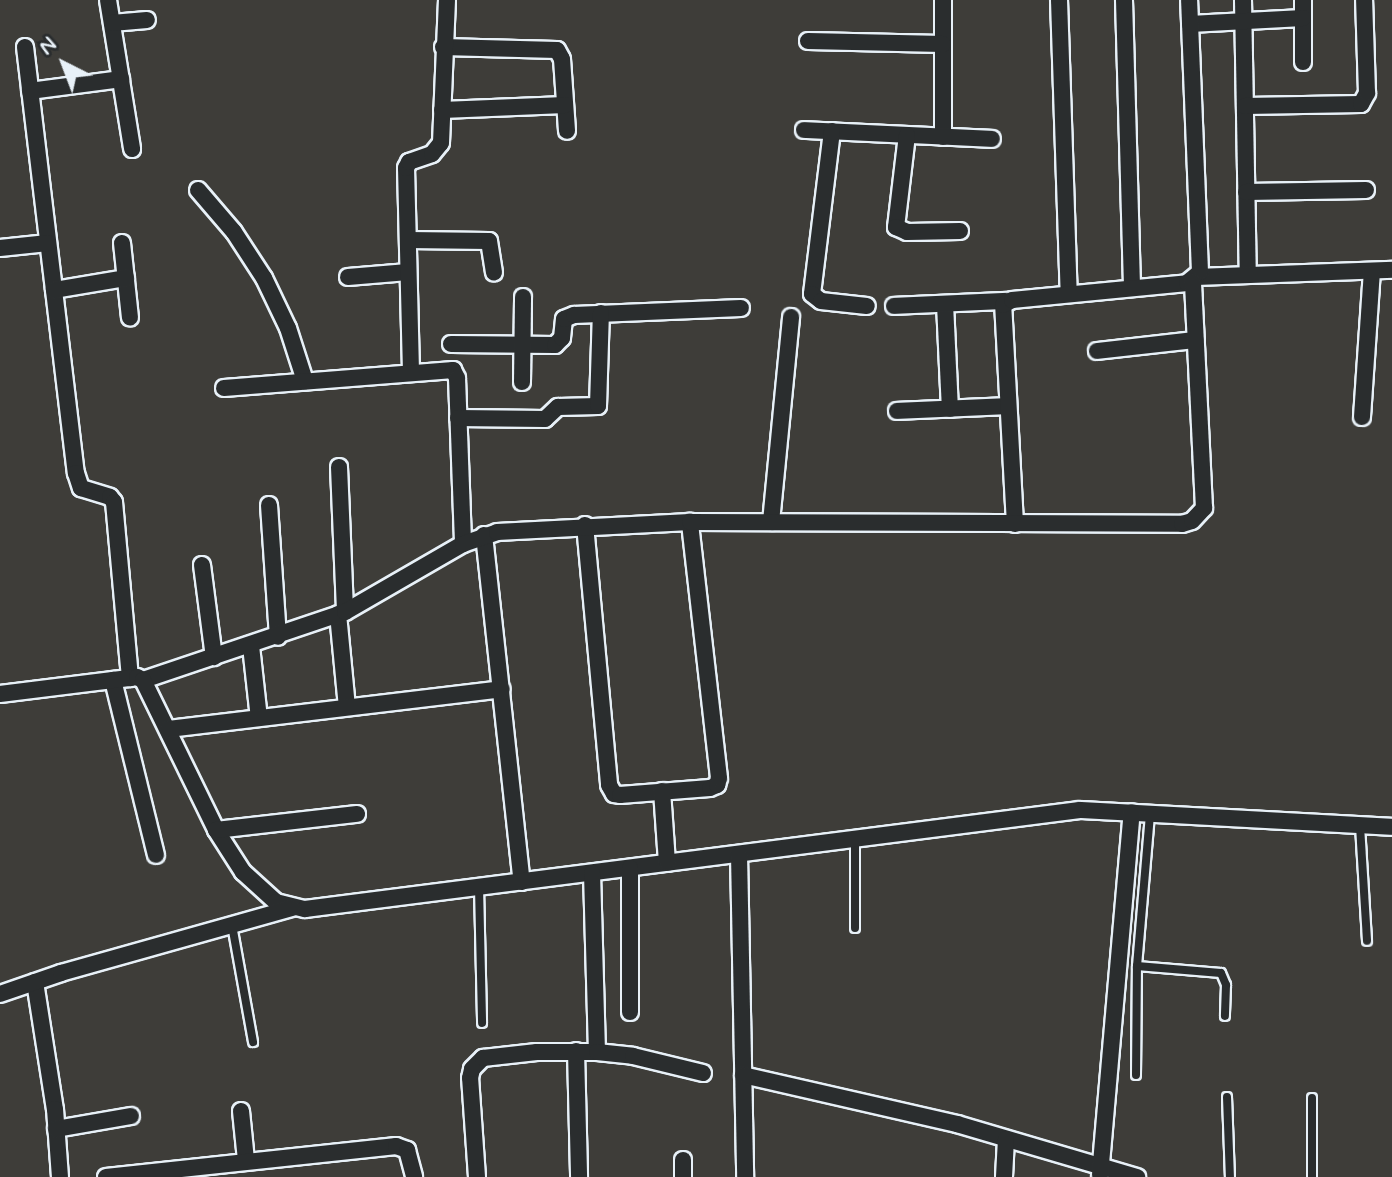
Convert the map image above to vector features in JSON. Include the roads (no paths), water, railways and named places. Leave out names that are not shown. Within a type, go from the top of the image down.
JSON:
[{"type":"street","points":[[108,0],[132,149]]},
{"type":"street","points":[[411,372],[406,168],[416,157],[437,149],[447,0]]},
{"type":"street","points":[[943,0],[943,137]]},
{"type":"street","points":[[1059,0],[1069,294]]},
{"type":"street","points":[[1124,0],[1132,288]]},
{"type":"street","points":[[0,694],[129,680],[251,646],[342,613],[484,535],[585,525],[690,522],[1182,524],[1200,515],[1204,497],[1195,340],[1195,279],[1201,266],[1200,211],[1189,0]]},
{"type":"street","points":[[1243,0],[1248,275]]},
{"type":"street","points":[[1303,0],[1303,62]]},
{"type":"street","points":[[1245,106],[1361,104],[1367,93],[1364,0]]},
{"type":"street","points":[[1190,24],[1303,18]]},
{"type":"street","points":[[112,23],[147,20]]},
{"type":"street","points":[[808,41],[943,44]]},
{"type":"street","points":[[25,47],[78,482],[86,491],[103,494],[114,502],[129,680],[156,855]]},
{"type":"street","points":[[443,47],[557,50],[562,59],[567,131]]},
{"type":"street","points":[[30,91],[121,79]]},
{"type":"street","points":[[442,110],[565,105]]},
{"type":"street","points":[[804,130],[992,139]]},
{"type":"street","points":[[832,131],[812,294],[821,301],[867,306]]},
{"type":"street","points":[[907,135],[896,227],[907,232],[960,231]]},
{"type":"street","points":[[198,190],[234,232],[264,278],[288,328],[305,381]]},
{"type":"street","points":[[1246,192],[1366,190]]},
{"type":"street","points":[[408,240],[489,241],[494,273]]},
{"type":"street","points":[[0,248],[48,243]]},
{"type":"street","points":[[122,243],[130,318]]},
{"type":"street","points":[[894,306],[1006,301],[1248,275],[1392,270]]},
{"type":"street","points":[[1362,417],[1372,271]]},
{"type":"street","points":[[348,277],[408,272]]},
{"type":"street","points":[[54,290],[126,278]]},
{"type":"street","points":[[522,382],[523,297]]},
{"type":"street","points":[[1006,301],[1001,310],[1015,524]]},
{"type":"street","points":[[945,304],[950,409]]},
{"type":"street","points":[[451,344],[555,345],[562,338],[564,319],[568,316],[741,308]]},
{"type":"street","points":[[458,418],[545,419],[558,407],[598,406],[601,313]]},
{"type":"street","points":[[771,522],[791,317]]},
{"type":"street","points":[[1097,351],[1195,340]]},
{"type":"street","points":[[224,388],[448,368],[456,373],[463,544]]},
{"type":"street","points":[[897,411],[1007,406]]},
{"type":"street","points":[[339,467],[347,707]]},
{"type":"street","points":[[269,505],[278,637]]},
{"type":"street","points":[[585,525],[610,790],[620,795],[710,788],[717,785],[719,778],[690,522]]},
{"type":"street","points":[[484,535],[522,882]]},
{"type":"street","points":[[202,565],[214,657]]},
{"type":"street","points":[[251,646],[259,718]]},
{"type":"street","points":[[129,680],[168,729],[216,830],[243,872],[276,902],[292,908],[305,909],[1080,810],[1392,827]]},
{"type":"street","points":[[168,729],[502,689]]},
{"type":"street","points":[[662,791],[667,863]]},
{"type":"street","points":[[1101,1171],[1132,812]]},
{"type":"street","points":[[216,830],[357,814]]},
{"type":"street","points":[[739,854],[745,1177]]},
{"type":"street","points":[[630,868],[630,1012]]},
{"type":"street","points":[[592,873],[597,1052]]},
{"type":"street","points":[[0,994],[292,908]]},
{"type":"street","points":[[35,982],[60,1177]]},
{"type":"street","points":[[576,1051],[579,1177]]},
{"type":"street","points":[[477,1177],[470,1078],[476,1063],[496,1055],[576,1051],[657,1060],[703,1073]]},
{"type":"street","points":[[743,1075],[1006,1139],[1101,1171],[1137,1177]]},
{"type":"street","points":[[241,1111],[246,1160]]},
{"type":"street","points":[[56,1129],[131,1116]]},
{"type":"street","points":[[1004,1177],[1006,1139]]},
{"type":"street","points":[[106,1177],[396,1146],[407,1150],[414,1177]]},
{"type":"lane","points":[[1136,1075],[1137,966],[1150,813]]},
{"type":"lane","points":[[1360,826],[1367,941]]},
{"type":"lane","points":[[855,839],[855,928]]},
{"type":"lane","points":[[479,887],[482,1023]]},
{"type":"lane","points":[[232,925],[253,1042]]},
{"type":"lane","points":[[1137,966],[1221,973],[1226,985],[1225,1016]]},
{"type":"lane","points":[[1227,1097],[1230,1177]]},
{"type":"lane","points":[[1312,1098],[1312,1177]]}]
